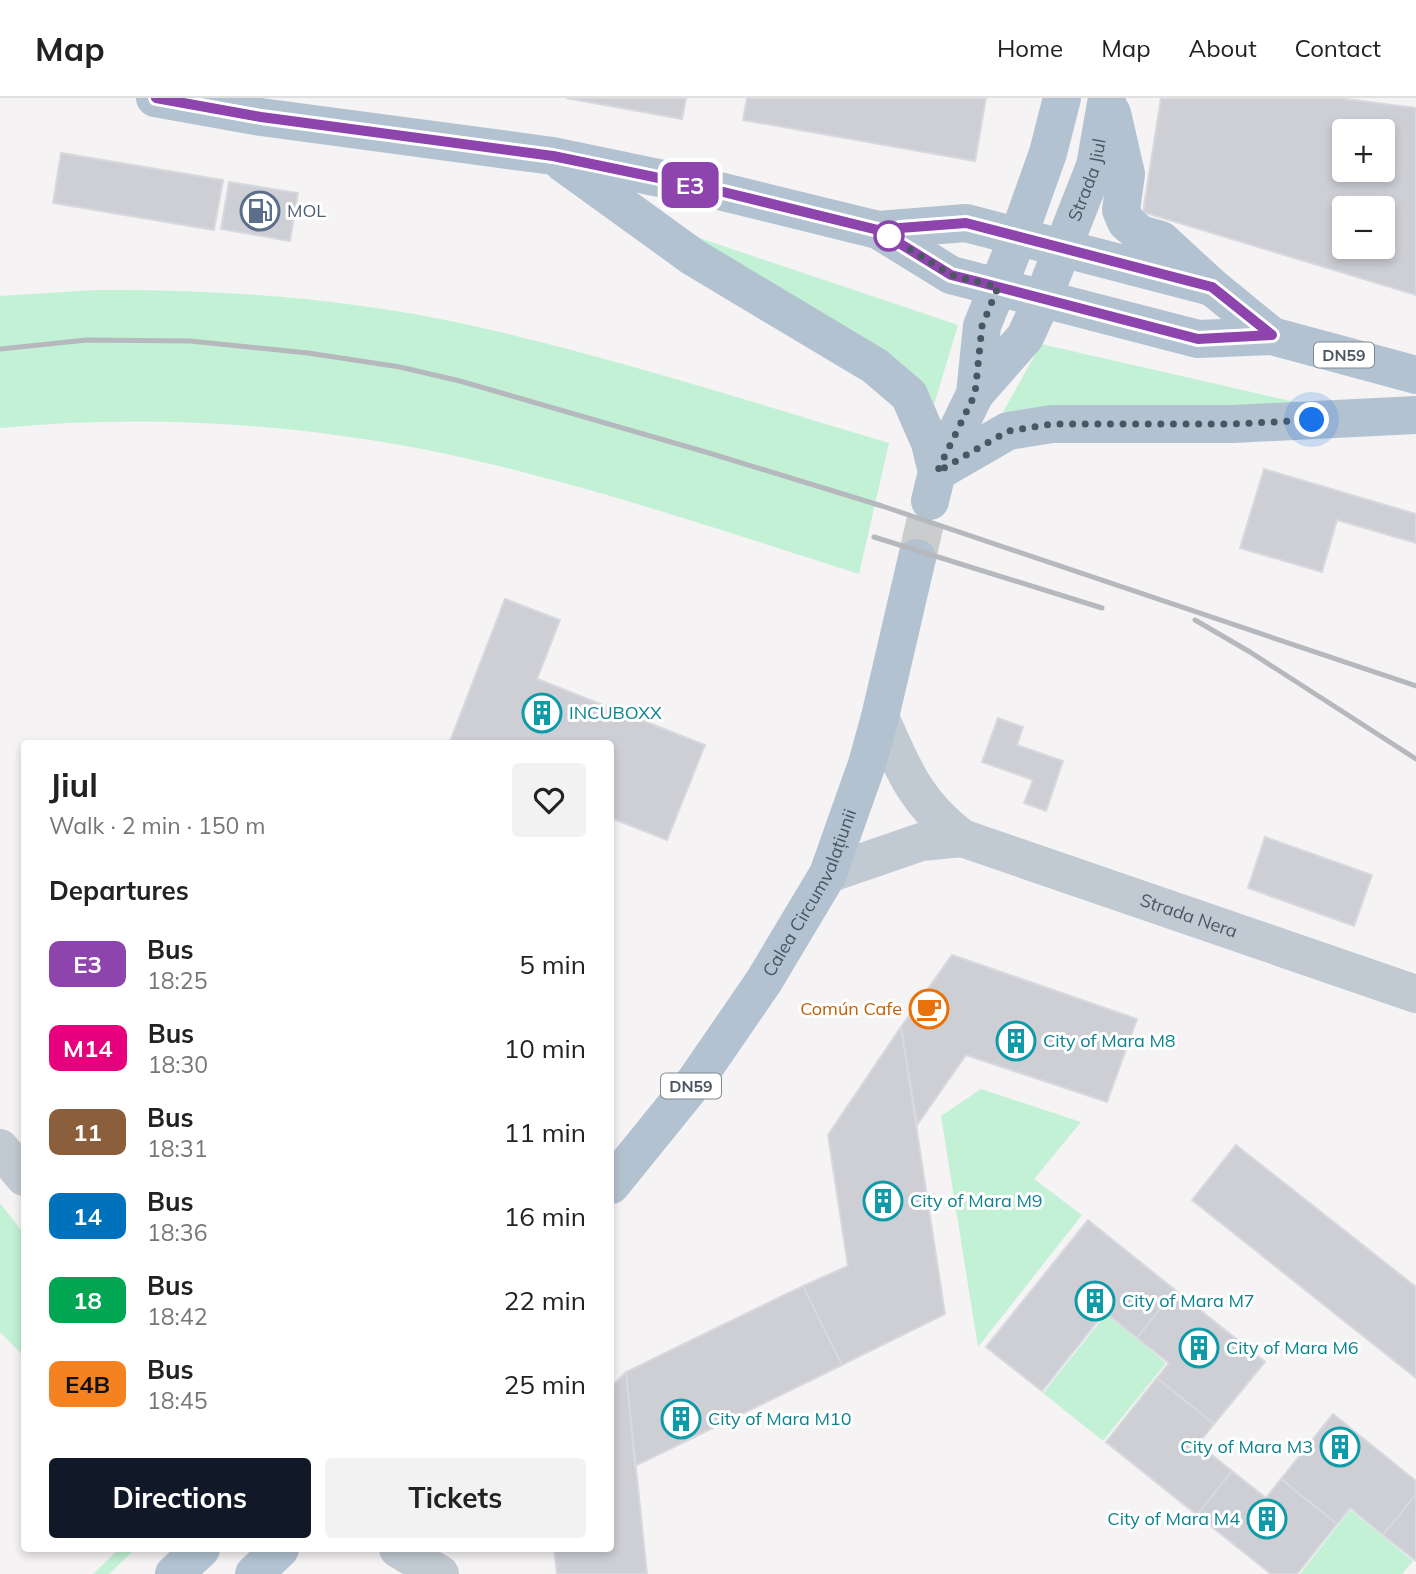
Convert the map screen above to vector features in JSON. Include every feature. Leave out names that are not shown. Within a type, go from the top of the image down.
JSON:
[{"type":"main road","points":[[155,98],[261,117],[553,156],[707,188],[878,230],[951,275],[998,287]]},
{"type":"main road","points":[[975,394],[982,326],[1048,153],[1062,98]]},
{"type":"main road","points":[[1108,98],[1126,174],[1121,210],[1126,222],[1140,234],[1161,240],[1212,287]]},
{"type":"main road","name":"Strada Jiul","points":[[1043,298],[1095,166],[1108,98]]},
{"type":"main road","points":[[553,156],[693,257],[824,335],[883,373],[909,395],[930,443],[934,486]]},
{"type":"main road","points":[[878,230],[966,223],[1018,237]]},
{"type":"main road","name":"DN59","points":[[1018,237],[1212,287],[1272,335]]},
{"type":"main road","name":"DN59","points":[[998,287],[1198,339],[1272,335],[1416,374]]},
{"type":"main road","points":[[934,486],[975,394],[1025,337],[1043,298]]},
{"type":"main road","points":[[934,486],[1008,431],[1052,424],[1233,424],[1416,415]]},
{"type":"main road","name":"Calea Circumvalațiunii","points":[[614,1181],[696,1080],[764,981],[828,874],[867,764],[917,558]]},
{"type":"main road","points":[[174,1574],[198,1552]]},
{"type":"main road","points":[[254,1574],[277,1552]]},
{"type":"street","name":"Strada Nera","points":[[880,717],[908,781],[939,821],[962,838],[1416,994]]},
{"type":"street","name":"Strada Nera","points":[[828,874],[921,842],[962,838]]},
{"type":"street","points":[[0,1148],[21,1173]]},
{"type":"street","points":[[403,1552],[440,1574]]},
{"type":"green space","points":[[655,223],[958,325],[934,405]]},
{"type":"green space","points":[[96,290],[235,293],[328,302],[419,315],[465,324],[625,365],[889,443],[859,574],[597,492],[490,464],[383,442],[219,424],[109,422],[0,428],[0,296]]},
{"type":"green space","points":[[1041,344],[1352,415],[1233,407],[1003,412]]},
{"type":"green space","points":[[981,1089],[1081,1122],[1034,1179],[1082,1215],[978,1347],[941,1116]]},
{"type":"green space","points":[[0,1203],[21,1230],[21,1354],[0,1332]]},
{"type":"green space","points":[[1106,1314],[1166,1363],[1103,1441],[1043,1393]]},
{"type":"green space","points":[[1350,1510],[1413,1561],[1402,1574],[1300,1574]]},
{"type":"green space","points":[[116,1552],[132,1552],[109,1574],[93,1574]]},
{"type":"building","points":[[566,98],[686,98],[682,119]]},
{"type":"building","points":[[747,98],[986,98],[975,161],[743,120]]},
{"type":"building","points":[[1161,98],[1338,98],[1416,108],[1416,295],[1143,212]]},
{"type":"building","points":[[61,153],[223,180],[214,230],[53,203]]},
{"type":"building","name":"MOL","points":[[229,182],[298,193],[290,241],[221,229]]},
{"type":"building","points":[[1264,469],[1416,514],[1416,543],[1337,520],[1322,572],[1240,548]]},
{"type":"building","name":"INCUBOXX","points":[[505,599],[560,620],[537,679],[705,745],[667,840],[614,819],[614,740],[451,740]]},
{"type":"building","points":[[998,718],[1023,727],[1017,745],[1063,761],[1046,811],[1024,803],[1033,780],[982,762]]},
{"type":"building","points":[[1265,837],[1372,875],[1354,926],[1248,888]]},
{"type":"building","name":"City of Mara M8","points":[[952,955],[1137,1019],[1107,1102],[966,1055],[917,1125],[901,1027]]},
{"type":"building","name":"City of Mara M9","points":[[901,1027],[945,1314],[842,1365],[803,1286],[848,1266],[828,1135]]},
{"type":"building","points":[[1236,1145],[1416,1287],[1416,1378],[1192,1200]]},
{"type":"building","name":"City of Mara M7","points":[[1088,1220],[1175,1290],[1137,1338],[1105,1312],[1042,1391],[986,1347]]},
{"type":"building","name":"City of Mara M10","points":[[803,1286],[842,1365],[635,1466],[626,1372]]},
{"type":"building","name":"City of Mara M6","points":[[1175,1290],[1265,1362],[1214,1424],[1157,1378],[1169,1363],[1137,1338]]},
{"type":"building","points":[[626,1372],[647,1574],[557,1574],[554,1552],[614,1552],[614,1384]]},
{"type":"building","points":[[1157,1378],[1214,1424],[1198,1444],[1232,1471],[1197,1515],[1106,1442]]},
{"type":"building","name":"City of Mara M3","points":[[1333,1414],[1416,1481],[1416,1494],[1383,1535],[1350,1508],[1337,1524],[1281,1479]]},
{"type":"building","name":"City of Mara M4","points":[[1232,1471],[1266,1498],[1281,1479],[1337,1524],[1297,1574],[1271,1574],[1197,1515]]},
{"type":"building","points":[[1416,1494],[1416,1561],[1383,1535]]},
{"type":"tunnel","points":[[917,558],[930,501]]},
{"type":"railway","points":[[0,349],[87,340],[190,341],[308,353],[400,367],[460,381],[882,506],[1416,686]]},
{"type":"railway","points":[[874,537],[1102,608]]},
{"type":"railway","points":[[1195,620],[1250,652],[1416,759]]},
{"type":"bus line","name":"E3","points":[[156,98],[261,117],[553,156],[707,188],[878,230],[951,275],[1097,313],[1198,339],[1272,335],[1212,287],[966,223],[900,228]]},
{"type":"place","name":"MOL","points":[[260,211]]},
{"type":"place","name":"INCUBOXX","points":[[542,713]]},
{"type":"place","name":"Común Cafe","points":[[929,1009]]},
{"type":"place","name":"City of Mara M8","points":[[1016,1041]]},
{"type":"place","name":"City of Mara M9","points":[[883,1201]]},
{"type":"place","name":"City of Mara M7","points":[[1095,1301]]},
{"type":"place","name":"City of Mara M6","points":[[1199,1348]]},
{"type":"place","name":"City of Mara M10","points":[[681,1419]]},
{"type":"place","name":"City of Mara M3","points":[[1340,1447]]},
{"type":"place","name":"City of Mara M4","points":[[1267,1519]]},
{"type":"route","points":[[889,236],[951,275],[998,287],[982,326],[975,394],[937,472],[1008,431],[1052,424],[1233,424],[1312,420]]}]
